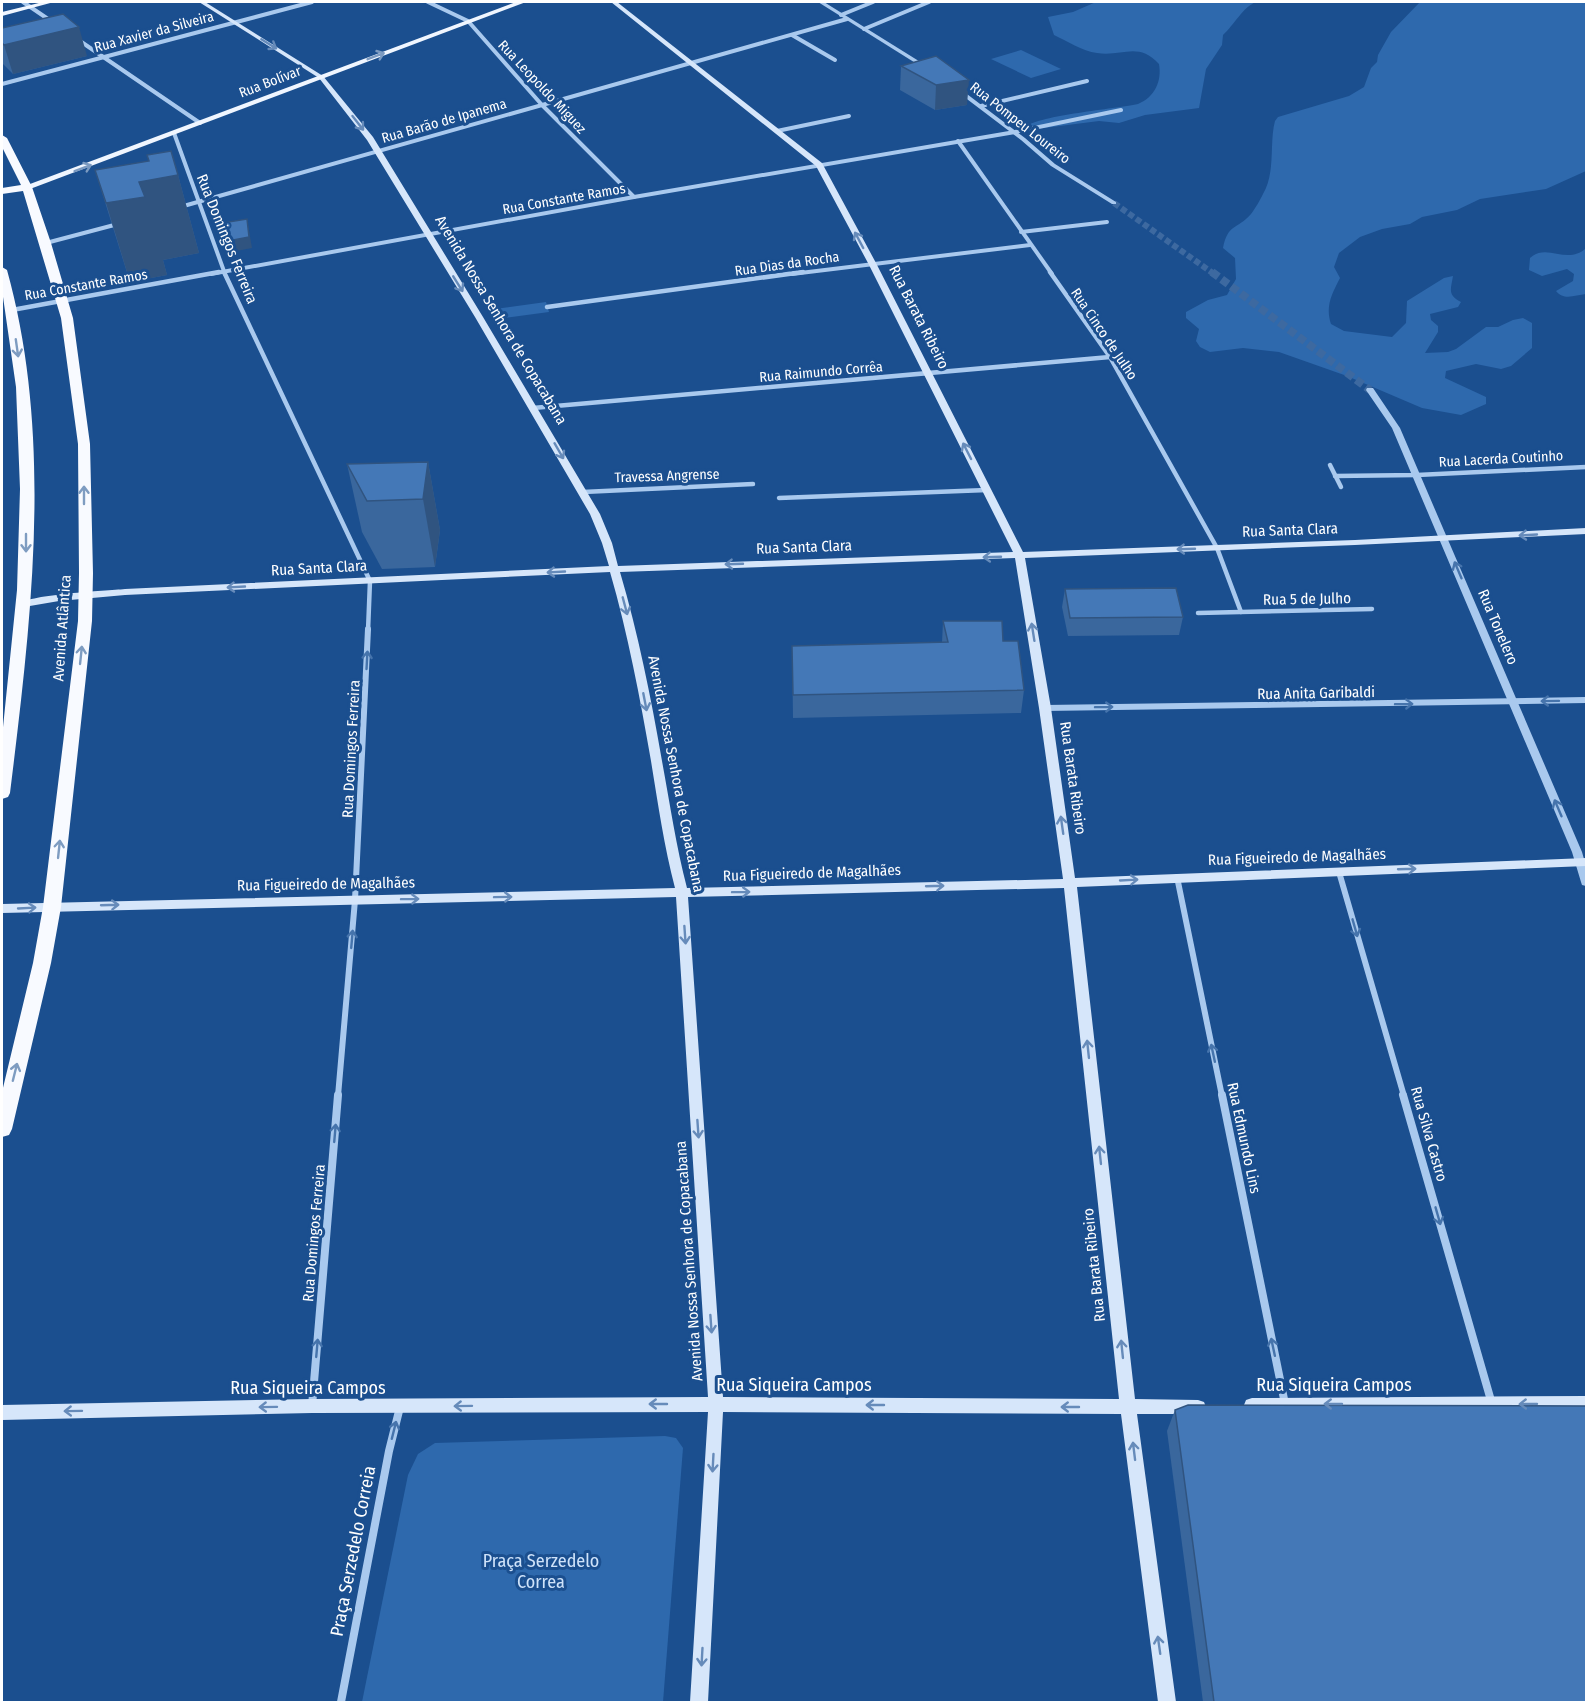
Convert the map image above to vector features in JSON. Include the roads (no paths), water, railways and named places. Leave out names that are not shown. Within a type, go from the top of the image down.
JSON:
[{"type":"highway","name":"Avenida Atlântica","points":[[2,138],[27,187],[46,243],[63,300],[73,353],[84,444],[85,595],[85,621],[52,907],[42,963],[2,1129]]},
{"type":"highway","points":[[2,191],[27,187]]},
{"type":"highway","points":[[2,270],[12,310],[27,437],[24,604],[18,679],[2,793]]},
{"type":"main road","points":[[2,14],[27,4],[50,2]]},
{"type":"main road","name":"Avenida Nossa Senhora de Copacabana","points":[[202,2],[321,77],[378,150],[583,492],[602,528],[615,569],[630,626],[671,851],[682,893],[716,1404],[699,1702]]},
{"type":"main road","name":"Rua Bolívar","points":[[27,187],[522,2]]},
{"type":"main road","name":"Rua Barata Ribeiro","points":[[614,2],[819,165],[872,263],[1020,556],[1070,883],[1128,1407],[1167,1702]]},
{"type":"main road","name":"Rua Santa Clara","points":[[24,604],[85,595],[615,569],[1020,556],[1587,531]]},
{"type":"main road","name":"Rua Figueiredo de Magalhães","points":[[2,909],[1070,883],[1583,862]]},
{"type":"main road","name":"Rua Siqueira Campos","points":[[1240,1406],[1587,1403]]},
{"type":"main road","name":"Rua Siqueira Campos","points":[[2,1413],[312,1406],[716,1404],[1217,1406]]},
{"type":"street","name":"Rua Xavier da Silveira","points":[[2,84],[312,2]]},
{"type":"street","name":"Rua Leopoldo Miguez","points":[[428,2],[468,21],[542,105],[634,197]]},
{"type":"street","points":[[821,2],[936,75]]},
{"type":"street","name":"Rua Barão de Ipanema","points":[[175,208],[792,35],[844,17],[873,2]]},
{"type":"street","points":[[864,29],[929,2]]},
{"type":"street","points":[[27,4],[57,25]]},
{"type":"street","points":[[792,35],[835,60]]},
{"type":"street","points":[[75,38],[200,123]]},
{"type":"street","points":[[981,106],[1087,81]]},
{"type":"street","name":"Rua Pompeu Loureiro","points":[[954,87],[1015,132],[1053,165],[1114,203]]},
{"type":"street","name":"Rua Constante Ramos","points":[[12,310],[634,197],[1015,132],[1121,110]]},
{"type":"street","points":[[777,131],[849,116]]},
{"type":"street","name":"Rua Domingos Ferreira","points":[[174,133],[223,270],[370,581],[355,900],[312,1406]]},
{"type":"street","name":"Rua Cinco de Julho","points":[[958,141],[1110,357],[1217,548]]},
{"type":"street","points":[[1021,232],[1107,222]]},
{"type":"street","points":[[46,243],[118,224]]},
{"type":"street","name":"Rua Dias da Rocha","points":[[547,307],[872,263],[1030,245]]},
{"type":"street","name":"Rua Raimundo Corrêa","points":[[534,408],[929,375],[1110,357]]},
{"type":"street","name":"Rua Tonelero","points":[[1370,390],[1396,428],[1417,475],[1583,862],[1587,882]]},
{"type":"street","points":[[1330,465],[1341,487]]},
{"type":"street","name":"Rua Lacerda Coutinho","points":[[1335,476],[1587,468]]},
{"type":"street","name":"Travessa Angrense","points":[[583,492],[753,484]]},
{"type":"street","points":[[779,498],[987,490]]},
{"type":"street","name":"Rua 5 de Julho","points":[[1217,548],[1241,612]]},
{"type":"street","name":"Rua 5 de Julho","points":[[1198,613],[1372,609]]},
{"type":"street","name":"Rua Anita Garibaldi","points":[[1045,708],[1587,700]]},
{"type":"street","name":"Rua Silva Castro","points":[[1339,872],[1492,1404]]},
{"type":"street","name":"Rua Edmundo Lins","points":[[1177,877],[1285,1404]]},
{"type":"street","name":"Praça Serzedelo Correia","points":[[341,1702],[389,1451],[400,1407]]},
{"type":"tunnel","points":[[1114,203],[1214,274]]},
{"type":"tunnel","points":[[1212,272],[1370,390]]},
{"type":"park label","name":"Praça Serzedelo Correa","points":[[541,1571]]}]
